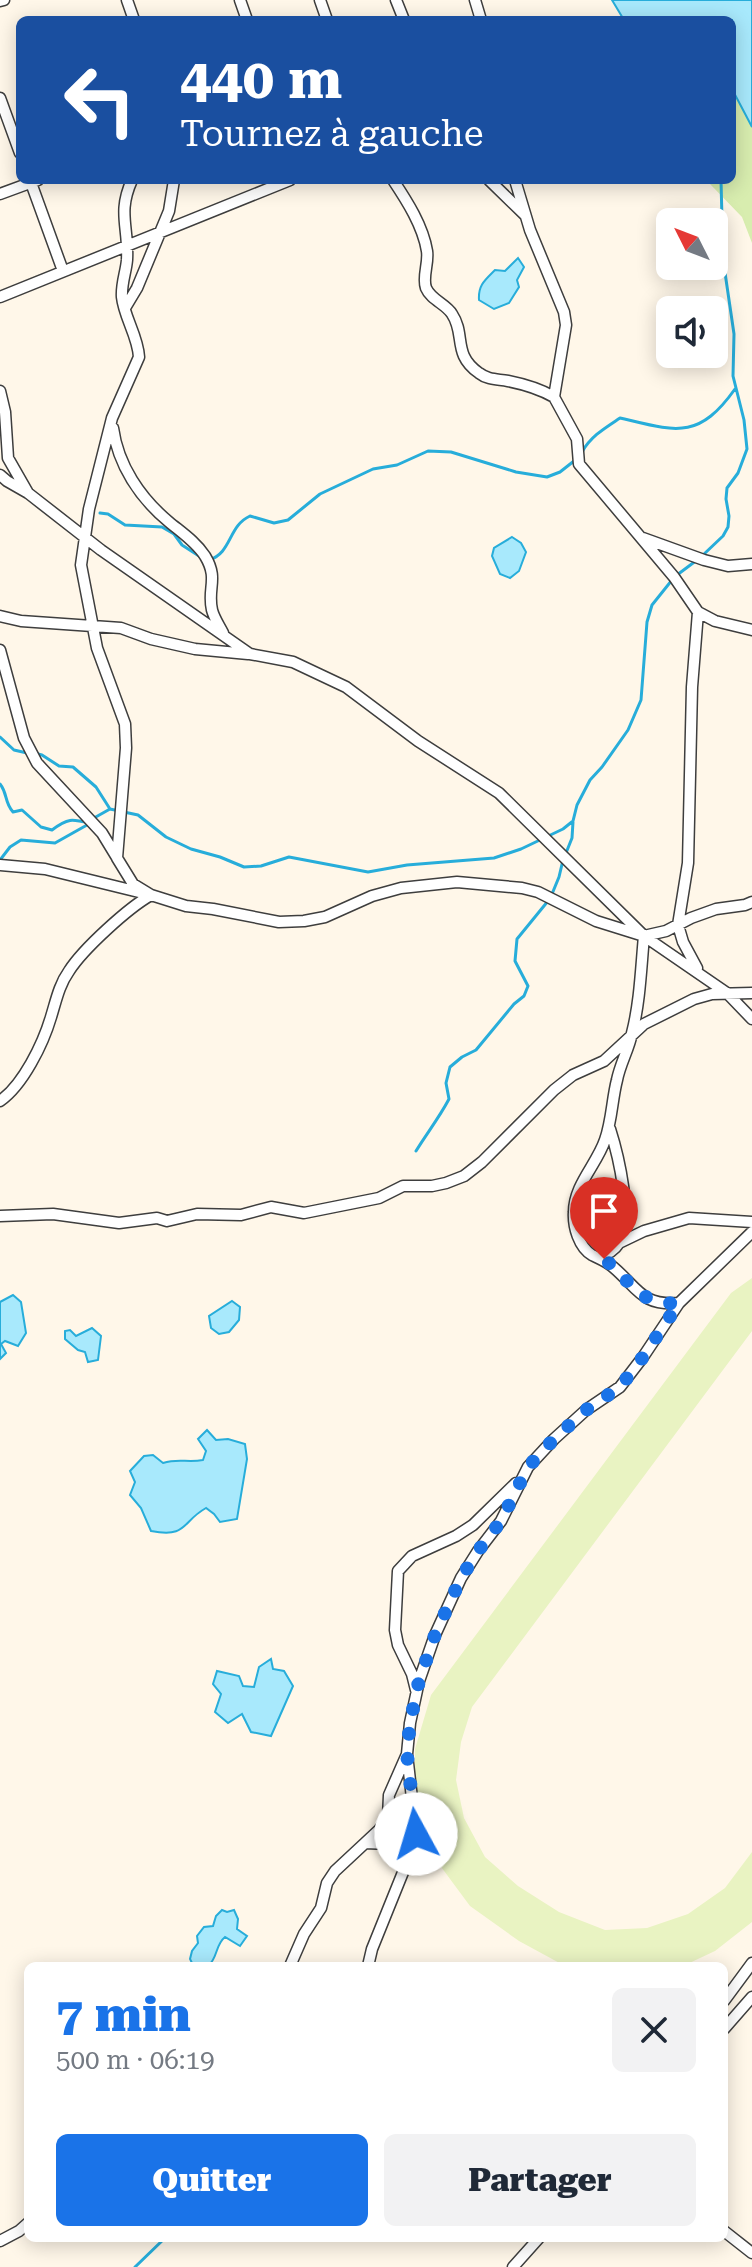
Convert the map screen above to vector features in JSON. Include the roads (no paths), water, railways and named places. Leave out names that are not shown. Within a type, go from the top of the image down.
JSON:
[{"type":"street","points":[[0,98],[16,142]]},
{"type":"street","points":[[0,194],[25,184]]},
{"type":"street","points":[[34,184],[63,271]]},
{"type":"street","points":[[117,858],[126,748],[125,724],[92,625],[81,565],[84,536],[112,418],[139,357],[139,348],[125,308],[123,289],[127,245],[123,205],[131,184]]},
{"type":"street","points":[[125,308],[137,288],[169,211],[173,184]]},
{"type":"street","points":[[0,297],[280,184]]},
{"type":"street","points":[[396,184],[415,218],[427,250],[426,288],[452,314],[459,335],[459,348],[466,361],[489,379],[508,381],[554,397]]},
{"type":"street","points":[[493,184],[526,216]]},
{"type":"street","points":[[516,184],[564,312],[566,325],[554,397],[577,439],[579,464],[674,577],[698,612],[715,621],[752,630]]},
{"type":"street","points":[[0,391],[5,412],[8,458],[28,493]]},
{"type":"street","points":[[112,418],[115,444],[143,499],[196,544],[206,557],[214,575],[212,611],[224,635]]},
{"type":"street","points":[[0,475],[250,654]]},
{"type":"street","points":[[639,536],[728,566],[752,564]]},
{"type":"street","points":[[698,612],[692,687],[688,863],[678,925],[691,959],[703,976]]},
{"type":"street","points":[[0,616],[21,621],[121,628],[195,649],[293,662],[346,687],[418,741],[499,793],[644,936],[727,993],[752,1019]]},
{"type":"street","points":[[0,650],[24,738],[37,763],[97,827],[133,884],[151,895]]},
{"type":"street","points":[[0,865],[45,869],[186,906],[279,922],[325,917],[372,896],[401,888],[457,882],[538,892],[596,921],[644,936],[666,931],[716,909],[752,902]]},
{"type":"street","points":[[0,1101],[10,1094],[32,1059],[69,971],[120,919],[151,895]]},
{"type":"street","points":[[644,936],[633,1033],[617,1079],[605,1143],[577,1194],[574,1212],[581,1245],[590,1254],[604,1259],[649,1301],[679,1303]]},
{"type":"street","points":[[0,1216],[53,1214],[119,1223],[157,1218],[167,1221],[197,1214],[241,1215],[271,1207],[304,1213],[379,1198],[403,1186],[446,1183],[464,1176],[482,1162],[554,1090],[573,1075],[604,1061],[644,1024],[694,999],[712,994],[752,993]]},
{"type":"street","points":[[609,1127],[624,1188],[623,1236],[619,1243]]},
{"type":"street","points":[[598,1257],[644,1231],[689,1218],[752,1222]]},
{"type":"street","points":[[417,1692],[395,1630],[398,1571],[412,1556],[473,1525],[520,1479],[554,1439],[586,1410],[620,1387],[679,1303],[752,1232]]},
{"type":"street","points":[[292,1962],[304,1934],[321,1908],[327,1883],[335,1871],[388,1818],[389,1795],[407,1754],[417,1692],[435,1635],[478,1551],[512,1502],[520,1479]]},
{"type":"street","points":[[369,1962],[414,1845],[416,1834],[407,1754]]},
{"type":"street","points":[[365,1843],[414,1845]]},
{"type":"street","points":[[728,1996],[752,1963]]},
{"type":"street","points":[[728,2024],[752,1997]]},
{"type":"street","points":[[0,2241],[24,2227]]},
{"type":"street","points":[[728,2234],[752,2253]]},
{"type":"street","points":[[513,2267],[535,2242]]},
{"type":"water","points":[[612,0],[752,0],[752,127],[736,97],[736,16],[622,16]]},
{"type":"water","points":[[518,258],[524,267],[517,280],[519,287],[509,303],[494,309],[479,300],[481,287],[488,277],[495,270],[505,271]]},
{"type":"water","points":[[512,537],[521,543],[526,552],[519,571],[510,578],[500,574],[492,556],[494,548]]},
{"type":"water","points":[[13,1295],[21,1302],[26,1333],[18,1346],[5,1341],[1,1344],[6,1353],[0,1359],[0,1302]]},
{"type":"water","points":[[232,1301],[240,1307],[239,1320],[229,1332],[219,1334],[211,1328],[209,1316]]},
{"type":"water","points":[[92,1328],[101,1336],[98,1360],[88,1362],[85,1352],[65,1339],[65,1331],[70,1330],[76,1336]]},
{"type":"water","points":[[207,1430],[216,1440],[228,1439],[245,1444],[247,1459],[237,1519],[220,1522],[206,1508],[178,1530],[163,1533],[151,1531],[141,1508],[130,1495],[135,1482],[130,1471],[144,1456],[153,1455],[163,1463],[203,1460],[206,1451],[198,1439]]},
{"type":"water","points":[[271,1659],[273,1669],[284,1671],[293,1686],[271,1736],[251,1732],[242,1714],[228,1723],[215,1712],[221,1694],[213,1684],[217,1671],[239,1676],[243,1686],[254,1687],[259,1667]]},
{"type":"water","points":[[222,1910],[234,1910],[238,1919],[237,1929],[247,1936],[240,1946],[225,1937],[211,1962],[192,1962],[192,1951],[198,1943],[197,1936],[204,1927],[213,1926]]},
{"type":"waterway","points":[[703,555],[728,527],[727,488],[738,473],[747,449],[744,420],[733,376],[734,334],[723,259],[721,184]]},
{"type":"waterway","points":[[582,452],[594,437],[620,418],[671,428],[697,424],[722,406],[735,389]]},
{"type":"waterway","points":[[209,560],[222,552],[238,526],[250,516],[274,523],[288,520],[320,494],[373,469],[397,465],[428,451],[451,452],[516,472],[547,477],[574,461]]},
{"type":"waterway","points":[[100,513],[108,514],[125,525],[162,527],[199,556]]},
{"type":"waterway","points":[[677,575],[697,560]]},
{"type":"waterway","points":[[94,818],[110,809],[138,815],[166,837],[244,867],[261,866],[289,857],[368,872],[407,865],[494,858],[521,849],[573,821],[577,805],[590,780],[628,730],[641,700],[647,622],[652,605],[672,580]]},
{"type":"waterway","points":[[0,737],[14,750],[27,753]]},
{"type":"waterway","points":[[34,753],[59,766],[73,767],[96,787],[110,809]]},
{"type":"waterway","points":[[0,784],[13,812],[22,810],[41,827],[52,830],[70,820],[89,823]]},
{"type":"waterway","points":[[566,853],[572,838],[573,822]]},
{"type":"waterway","points":[[0,860],[10,847],[21,840],[55,843],[87,825]]},
{"type":"waterway","points":[[552,894],[563,860]]},
{"type":"waterway","points":[[416,1151],[449,1099],[446,1083],[450,1067],[476,1050],[524,996],[528,986],[515,961],[517,939],[548,901]]},
{"type":"waterway","points":[[135,2267],[161,2242]]}]
